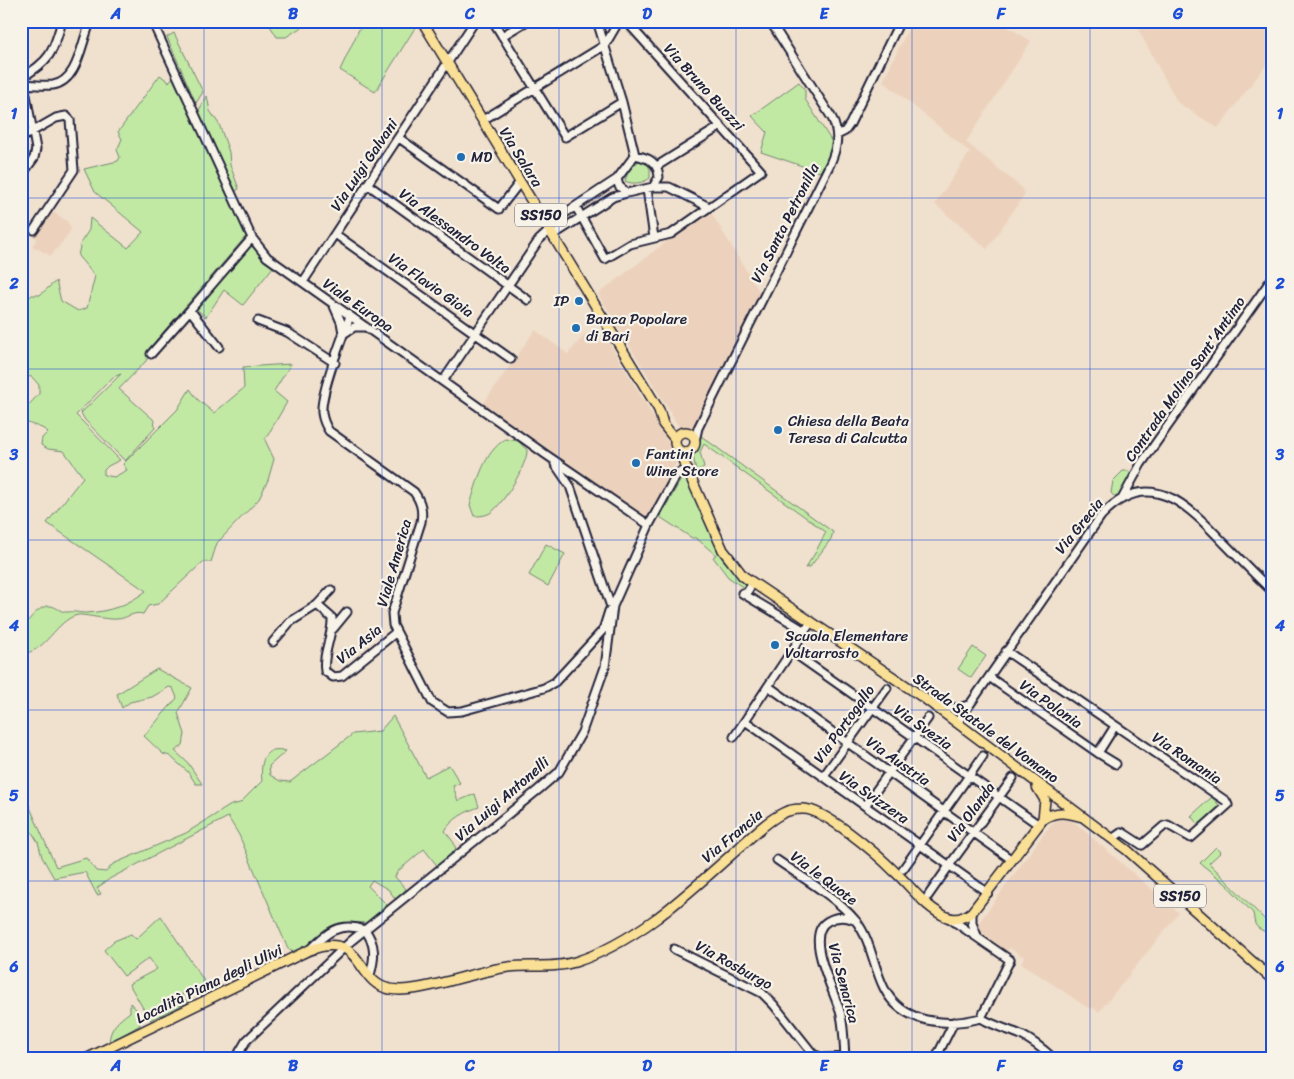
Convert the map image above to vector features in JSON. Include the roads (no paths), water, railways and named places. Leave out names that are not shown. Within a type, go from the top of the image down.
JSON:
[{"type":"main road","name":"Via Salara","points":[[422,21],[659,410],[674,428],[686,433]]},
{"type":"main road","name":"Via Salara","points":[[659,410],[664,424],[675,439]]},
{"type":"main road","points":[[688,469],[689,452],[694,447],[695,441],[686,433],[675,439],[675,446],[679,451],[689,452]]},
{"type":"main road","name":"Strada Statale del Vomano","points":[[679,451],[722,550],[736,570],[935,707],[1112,839],[1153,872],[1273,980]]},
{"type":"main road","points":[[1025,774],[1042,793],[1044,817]]},
{"type":"main road","points":[[947,917],[957,919],[969,914],[988,893],[1044,817],[1056,807],[1058,798]]},
{"type":"main road","name":"Via Francia","points":[[370,975],[380,985],[390,990],[421,987],[508,967],[552,967],[591,957],[625,939],[657,917],[770,821],[794,809],[805,808],[818,812],[848,832],[894,870],[933,908],[947,917]]},
{"type":"main road","points":[[1044,817],[1062,812],[1083,817]]},
{"type":"main road","name":"Località Piana degli Ulivi","points":[[88,1058],[307,952],[328,944],[343,947]]},
{"type":"main road","points":[[343,947],[370,975]]},
{"type":"street","points":[[22,82],[51,55],[62,21]]},
{"type":"street","points":[[22,82],[54,85],[64,81],[73,69],[91,21]]},
{"type":"street","name":"Viale Europa","points":[[152,21],[252,238],[267,257],[545,454],[649,524]]},
{"type":"street","name":"Via Luigi Galvani","points":[[303,282],[475,21]]},
{"type":"street","points":[[493,21],[564,137],[622,102]]},
{"type":"street","points":[[502,36],[527,21]]},
{"type":"street","points":[[597,21],[622,102],[635,156]]},
{"type":"street","points":[[483,120],[605,45],[619,21]]},
{"type":"street","name":"Via Bruno Buozzi","points":[[626,21],[761,171],[709,207]]},
{"type":"street","points":[[770,21],[832,118],[837,135],[850,124],[900,21]]},
{"type":"street","points":[[32,71],[33,80],[40,85]]},
{"type":"street","points":[[21,176],[36,152],[34,131],[22,82]]},
{"type":"street","points":[[21,138],[58,117],[67,116],[71,123],[75,162],[72,175],[34,230]]},
{"type":"street","points":[[657,166],[721,126]]},
{"type":"street","name":"Via Santa Petronilla","points":[[695,441],[698,428],[830,164],[835,153],[837,135]]},
{"type":"street","points":[[399,138],[500,209],[520,182]]},
{"type":"street","points":[[635,156],[647,158],[657,166],[659,177],[650,188],[654,238]]},
{"type":"street","points":[[443,381],[509,287],[539,240],[576,207],[617,179],[635,156]]},
{"type":"street","points":[[617,179],[619,186],[627,193]]},
{"type":"street","name":"Via Alessandro Volta","points":[[367,184],[528,300]]},
{"type":"street","points":[[550,230],[583,218],[613,197],[650,188],[669,187],[709,207],[671,234],[630,244],[605,259],[583,218],[576,207]]},
{"type":"street","name":"Via Flavio Gioia","points":[[334,234],[511,358]]},
{"type":"street","points":[[151,354],[252,238]]},
{"type":"street","name":"Contrada Molino Sant'Antimo","points":[[1122,498],[1141,464],[1273,277]]},
{"type":"street","points":[[332,303],[342,322],[343,334],[354,328],[366,327]]},
{"type":"street","points":[[190,310],[219,347]]},
{"type":"street","name":"Viale America","points":[[350,316],[334,363],[322,411],[324,422],[329,431],[414,492],[423,512],[392,613],[395,633],[432,702],[448,712],[462,711],[544,688],[555,682],[603,630],[612,605]]},
{"type":"street","points":[[258,321],[287,332],[334,363]]},
{"type":"street","points":[[686,433],[698,428]]},
{"type":"street","points":[[545,454],[560,469],[570,486],[612,605]]},
{"type":"street","name":"Via Luigi Antonelli","points":[[343,947],[522,804],[558,772],[582,732],[605,667],[612,605],[649,524],[677,474],[688,469]]},
{"type":"street","name":"Via Grecia","points":[[953,720],[968,705],[989,677],[1101,516],[1122,498],[1152,492],[1181,501],[1273,592]]},
{"type":"street","points":[[753,583],[744,594],[805,631]]},
{"type":"street","points":[[273,642],[290,622],[317,606],[331,590]]},
{"type":"street","name":"Via Asia","points":[[317,606],[332,618],[333,628],[323,661],[326,671],[333,677],[342,676],[395,633]]},
{"type":"street","name":"Via Asia","points":[[333,628],[347,612]]},
{"type":"street","points":[[734,737],[811,622]]},
{"type":"street","name":"Via Svezia","points":[[791,651],[999,797],[1044,817]]},
{"type":"street","name":"Via Romania","points":[[1006,651],[1226,801],[1228,805],[1191,838],[1168,825],[1164,826],[1142,845],[1122,832],[1112,839]]},
{"type":"street","name":"Via Polonia","points":[[989,677],[1116,764]]},
{"type":"street","name":"Via Austria","points":[[768,686],[1012,860]]},
{"type":"street","name":"Via Portogallo","points":[[823,777],[887,688]]},
{"type":"street","points":[[935,707],[959,708],[968,705]]},
{"type":"street","points":[[953,720],[959,708]]},
{"type":"street","points":[[865,806],[928,718]]},
{"type":"street","name":"Via Svizzera","points":[[745,721],[919,846],[950,864],[988,893]]},
{"type":"street","points":[[1098,753],[1115,726]]},
{"type":"street","points":[[903,869],[970,777],[983,756]]},
{"type":"street","name":"Via Olanda","points":[[928,896],[1013,778]]},
{"type":"street","name":"Via le Quote","points":[[777,860],[843,906],[856,922],[866,939],[884,988],[892,999],[915,1017],[930,1022],[954,1022],[981,1018]]},
{"type":"street","points":[[967,930],[964,921],[969,914]]},
{"type":"street","points":[[969,914],[978,938]]},
{"type":"street","name":"Via Senarica","points":[[845,1058],[841,1014],[820,953],[818,936],[824,923],[831,919],[846,916],[856,922]]},
{"type":"street","points":[[947,917],[1010,960],[981,1018],[993,1026],[1033,1041],[1053,1058]]},
{"type":"street","points":[[307,952],[321,938],[340,927],[348,925],[365,930],[372,940],[374,952],[370,975]]},
{"type":"street","points":[[236,1058],[246,1041],[343,947]]},
{"type":"street","name":"Via Rosburgo","points":[[674,949],[762,993],[774,1005],[813,1054],[823,1058],[845,1058]]},
{"type":"street","points":[[936,1058],[954,1022]]},
{"type":"place","name":"MD","points":[[461,157]]},
{"type":"place","name":"IP","points":[[579,301]]},
{"type":"place","name":"Banca Popolare di Bari","points":[[576,328]]},
{"type":"place","name":"Chiesa della Beata Teresa di Calcutta","points":[[778,430]]},
{"type":"place","name":"Fantini Wine Store","points":[[636,463]]},
{"type":"place","name":"Scuola Elementare Voltarrosto","points":[[775,645]]}]
